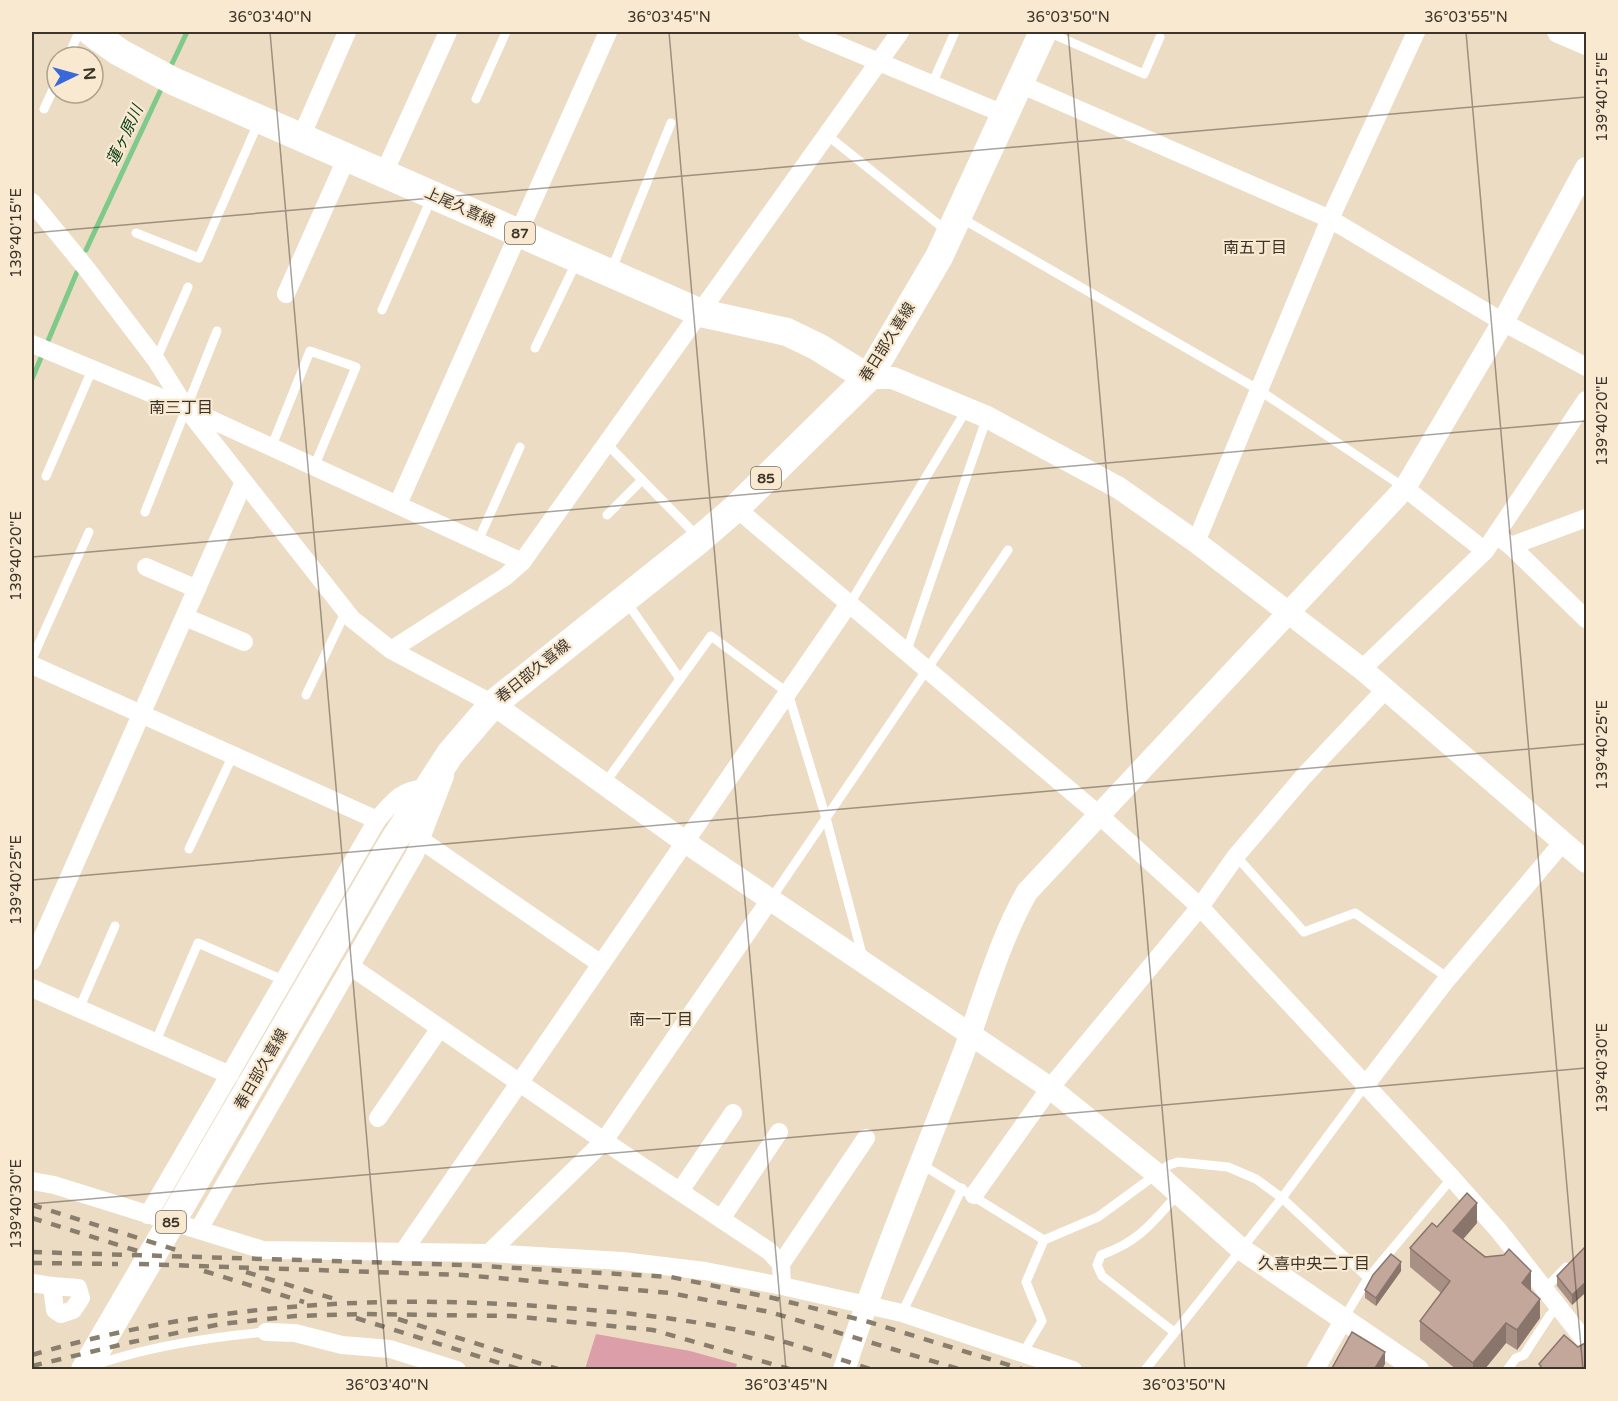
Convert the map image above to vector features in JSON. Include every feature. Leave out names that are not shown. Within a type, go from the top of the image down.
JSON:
[{"type":"main road","name":"上尾久喜線","points":[[91,32],[119,52],[166,77],[260,119],[701,313],[787,332],[818,347],[868,378]]},
{"type":"main road","name":"春日部久喜線","points":[[89,1368],[244,1075],[425,789],[450,754],[493,704],[736,508],[868,378],[939,257],[1043,32]]},
{"type":"street","points":[[301,137],[346,32]]},
{"type":"street","points":[[384,173],[448,32]]},
{"type":"street","points":[[398,504],[608,32]]},
{"type":"street","points":[[807,32],[1006,115]]},
{"type":"street","points":[[391,650],[505,577],[522,562],[900,32]]},
{"type":"street","points":[[1196,542],[1330,219],[1416,32]]},
{"type":"street","points":[[1558,32],[1587,44]]},
{"type":"street","points":[[1020,84],[1330,219],[1503,322],[1587,367]]},
{"type":"street","points":[[286,294],[347,157]]},
{"type":"street","points":[[844,1370],[866,1304],[971,1034],[1012,918],[1027,892],[1405,488],[1503,322],[1587,168]]},
{"type":"street","points":[[32,202],[156,360],[186,408],[346,611],[391,650],[493,704],[769,900],[1050,1088],[1158,1176],[1241,1249],[1418,1370]]},
{"type":"street","points":[[32,344],[186,408],[522,562]]},
{"type":"street","points":[[868,378],[893,378],[977,413],[1119,488],[1196,542],[1362,669],[1587,862]]},
{"type":"street","points":[[1362,669],[1490,543],[1587,399]]},
{"type":"street","points":[[32,961],[244,482]]},
{"type":"street","points":[[1405,488],[1490,543],[1511,546],[1587,518]]},
{"type":"street","points":[[736,508],[1098,814],[1200,907],[1364,1087],[1452,1178],[1545,1289],[1559,1307],[1570,1328],[1587,1342]]},
{"type":"street","points":[[1511,546],[1587,619]]},
{"type":"street","points":[[146,567],[197,589]]},
{"type":"street","points":[[403,1251],[848,605]]},
{"type":"street","points":[[185,617],[244,642]]},
{"type":"street","points":[[32,665],[378,820]]},
{"type":"street","points":[[968,1192],[1050,1088],[1200,907],[1236,856],[1304,776],[1386,689]]},
{"type":"street","points":[[199,1229],[422,840],[442,788],[450,754]]},
{"type":"street","points":[[148,1215],[244,1075],[283,980],[378,820],[397,798],[413,789],[425,789]]},
{"type":"street","points":[[422,840],[601,964]]},
{"type":"street","points":[[1364,1087],[1448,978],[1563,842]]},
{"type":"street","points":[[489,1253],[604,1141],[769,900]]},
{"type":"street","points":[[350,966],[604,1141],[769,1251],[781,1264]]},
{"type":"street","points":[[32,988],[155,1043],[244,1075]]},
{"type":"street","points":[[378,1118],[440,1028]]},
{"type":"street","points":[[681,1191],[733,1113]]},
{"type":"street","points":[[721,1219],[779,1132]]},
{"type":"street","points":[[782,1286],[781,1264],[866,1138]]},
{"type":"street","points":[[32,1181],[54,1185],[263,1250],[489,1253],[622,1261],[705,1271],[902,1313],[1073,1370]]},
{"type":"street","points":[[32,1283],[52,1286]]},
{"type":"street","points":[[1315,1370],[1344,1319]]},
{"type":"street","points":[[266,1332],[296,1334],[350,1346],[390,1349],[457,1370]]},
{"type":"lane","points":[[476,99],[506,32]]},
{"type":"lane","points":[[932,84],[955,32]]},
{"type":"lane","points":[[1048,32],[1144,74],[1160,37]]},
{"type":"lane","points":[[44,109],[46,105]]},
{"type":"lane","points":[[136,233],[198,258],[260,119]]},
{"type":"lane","points":[[610,273],[671,123]]},
{"type":"lane","points":[[827,135],[954,225],[1259,390],[1405,488]]},
{"type":"lane","points":[[382,310],[433,195]]},
{"type":"lane","points":[[535,348],[578,259]]},
{"type":"lane","points":[[156,360],[188,287]]},
{"type":"lane","points":[[145,512],[217,331]]},
{"type":"lane","points":[[271,448],[310,351],[356,367],[314,467]]},
{"type":"lane","points":[[46,477],[92,370]]},
{"type":"lane","points":[[848,605],[977,413]]},
{"type":"lane","points":[[906,654],[977,413]]},
{"type":"lane","points":[[607,444],[700,539]]},
{"type":"lane","points":[[478,541],[520,447]]},
{"type":"lane","points":[[607,515],[642,480]]},
{"type":"lane","points":[[32,659],[89,532]]},
{"type":"lane","points":[[769,900],[1008,550]]},
{"type":"lane","points":[[625,599],[680,679]]},
{"type":"lane","points":[[306,695],[346,611]]},
{"type":"lane","points":[[604,783],[711,636],[788,693],[826,818],[864,964]]},
{"type":"lane","points":[[189,849],[233,754]]},
{"type":"lane","points":[[1236,856],[1304,932],[1355,913],[1448,978]]},
{"type":"lane","points":[[79,1009],[115,926]]},
{"type":"lane","points":[[155,1043],[198,943],[283,980]]},
{"type":"lane","points":[[1145,1370],[1282,1197],[1364,1087]]},
{"type":"lane","points":[[1023,1353],[1042,1321],[1026,1282],[1044,1240],[1098,1217],[1179,1162],[1227,1167],[1256,1179],[1282,1197],[1368,1278]]},
{"type":"lane","points":[[921,1164],[1044,1240]]},
{"type":"lane","points":[[1344,1319],[1368,1278],[1452,1178]]},
{"type":"lane","points":[[902,1313],[968,1192]]},
{"type":"lane","points":[[1174,1332],[1102,1276],[1097,1265],[1101,1255],[1132,1242],[1143,1233],[1178,1194]]},
{"type":"lane","points":[[1545,1289],[1570,1263]]},
{"type":"lane","points":[[1507,1370],[1516,1358],[1524,1355],[1550,1315],[1559,1307]]},
{"type":"lane","points":[[89,1368],[120,1356],[205,1340],[266,1332]]},
{"type":"shaded area","points":[[596,1334],[690,1351],[737,1364],[735,1370],[585,1369]]},
{"type":"building","points":[[1467,1193],[1477,1203],[1453,1231],[1485,1257],[1504,1255],[1509,1249],[1531,1271],[1522,1283],[1540,1299],[1517,1330],[1506,1323],[1473,1363],[1420,1321],[1450,1281],[1410,1248],[1432,1223],[1437,1227]]},
{"type":"building","points":[[1584,1248],[1587,1251],[1587,1284],[1585,1283],[1572,1295],[1557,1276]]},
{"type":"building","points":[[1391,1254],[1401,1262],[1376,1298],[1365,1290],[1373,1275]]},
{"type":"building","points":[[1352,1332],[1385,1352],[1374,1370],[1331,1370]]},
{"type":"building","points":[[1564,1335],[1578,1347],[1587,1342],[1587,1370],[1538,1370],[1541,1366],[1539,1364]]},
{"type":"waterway","name":"蓮ヶ原川","points":[[170,68],[187,32]]},
{"type":"waterway","name":"蓮ヶ原川","points":[[86,250],[163,85]]},
{"type":"waterway","name":"蓮ヶ原川","points":[[32,379],[77,272]]},
{"type":"railway","points":[[32,1205],[183,1252]]},
{"type":"railway","points":[[32,1218],[141,1252]]},
{"type":"railway","points":[[32,1252],[464,1265],[671,1277],[773,1298],[869,1322],[1025,1370]]},
{"type":"railway","points":[[32,1263],[118,1264]]},
{"type":"railway","points":[[139,1264],[463,1275],[670,1293],[770,1312],[962,1370]]},
{"type":"railway","points":[[204,1271],[304,1302]]},
{"type":"railway","points":[[246,1272],[338,1300]]},
{"type":"railway","points":[[32,1355],[161,1324],[225,1314],[355,1303],[487,1303],[631,1314],[735,1329],[803,1347],[873,1370]]},
{"type":"railway","points":[[32,1366],[221,1324],[295,1316],[363,1314],[511,1316],[653,1330],[793,1370]]},
{"type":"railway","points":[[356,1318],[522,1370]]},
{"type":"railway","points":[[398,1319],[561,1370]]},
{"type":"district","name":"南五丁目","points":[[1255,247]]},
{"type":"district","name":"南三丁目","points":[[181,407]]},
{"type":"district","name":"南一丁目","points":[[661,1019]]},
{"type":"district","name":"久喜中央二丁目","points":[[1314,1263]]}]
